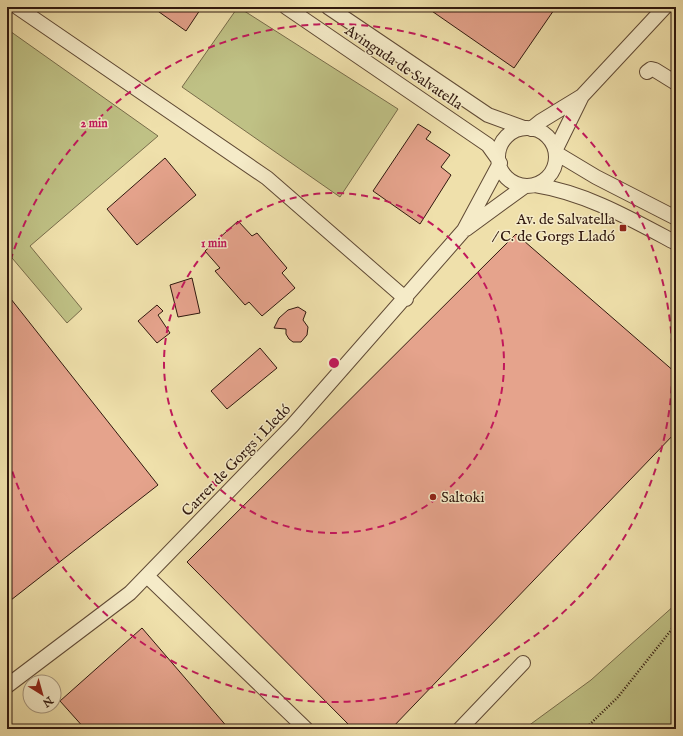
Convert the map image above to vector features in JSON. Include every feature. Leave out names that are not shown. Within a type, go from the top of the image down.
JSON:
[{"type":"street","points":[[17,7],[266,178],[406,299]]},
{"type":"street","name":"Avinguda de Salvatella","points":[[286,7],[488,145],[499,161]]},
{"type":"street","name":"Avinguda de Salvatella","points":[[328,7],[488,115],[528,129]]},
{"type":"street","points":[[676,11],[660,12],[582,96],[528,129],[515,131],[505,139],[500,148],[499,161],[501,169],[508,179],[518,185],[575,194],[610,209],[676,243]]},
{"type":"street","points":[[647,72],[651,69],[655,70],[676,82]]},
{"type":"street","points":[[530,186],[545,180],[553,171],[556,162],[556,151],[582,96]]},
{"type":"street","points":[[528,129],[545,134],[556,151],[596,177],[676,218]]},
{"type":"street","name":"Carrer de Gorgs i Lledó","points":[[7,686],[130,593],[292,426],[406,299],[464,230],[499,161]]},
{"type":"street","name":"Carrer de Gorgs i Lledó","points":[[464,230],[530,186]]},
{"type":"street","points":[[147,576],[306,729]]},
{"type":"street","points":[[460,729],[523,664]]},
{"type":"path","points":[[585,729],[618,697],[676,624]]},
{"type":"green space","points":[[238,7],[398,109],[340,197],[182,87]]},
{"type":"green space","points":[[7,29],[158,136],[30,246],[82,309],[67,323],[7,252]]},
{"type":"green space","points":[[676,604],[676,729],[524,729],[591,680]]},
{"type":"building","points":[[152,7],[202,7],[186,31]]},
{"type":"building","points":[[426,7],[556,7],[514,68]]},
{"type":"building","points":[[418,124],[431,132],[426,139],[450,155],[441,167],[451,175],[420,224],[373,191]]},
{"type":"building","points":[[165,158],[196,195],[137,245],[107,209]]},
{"type":"building","points":[[238,221],[252,236],[257,233],[287,268],[282,273],[295,288],[262,316],[249,302],[245,305],[215,271],[220,268],[205,251]]},
{"type":"building","name":"Saltoki","points":[[516,234],[676,373],[676,432],[391,729],[353,729],[187,562]]},
{"type":"building","points":[[192,278],[200,313],[178,317],[170,285]]},
{"type":"building","points":[[7,294],[158,485],[11,600],[7,595]]},
{"type":"building","points":[[157,305],[163,311],[158,315],[170,333],[157,343],[138,321]]},
{"type":"building","points":[[298,307],[306,312],[303,320],[308,327],[307,335],[301,342],[293,342],[286,334],[286,329],[274,328],[279,318],[288,310]]},
{"type":"building","points":[[260,348],[277,368],[227,409],[211,391]]},
{"type":"building","points":[[142,628],[229,729],[85,729],[62,703],[62,699]]},
{"type":"place","name":"Av. de Salvatella / C. de Gorgs Lladó","points":[[623,228]]},
{"type":"place","name":"Saltoki","points":[[433,497]]}]
